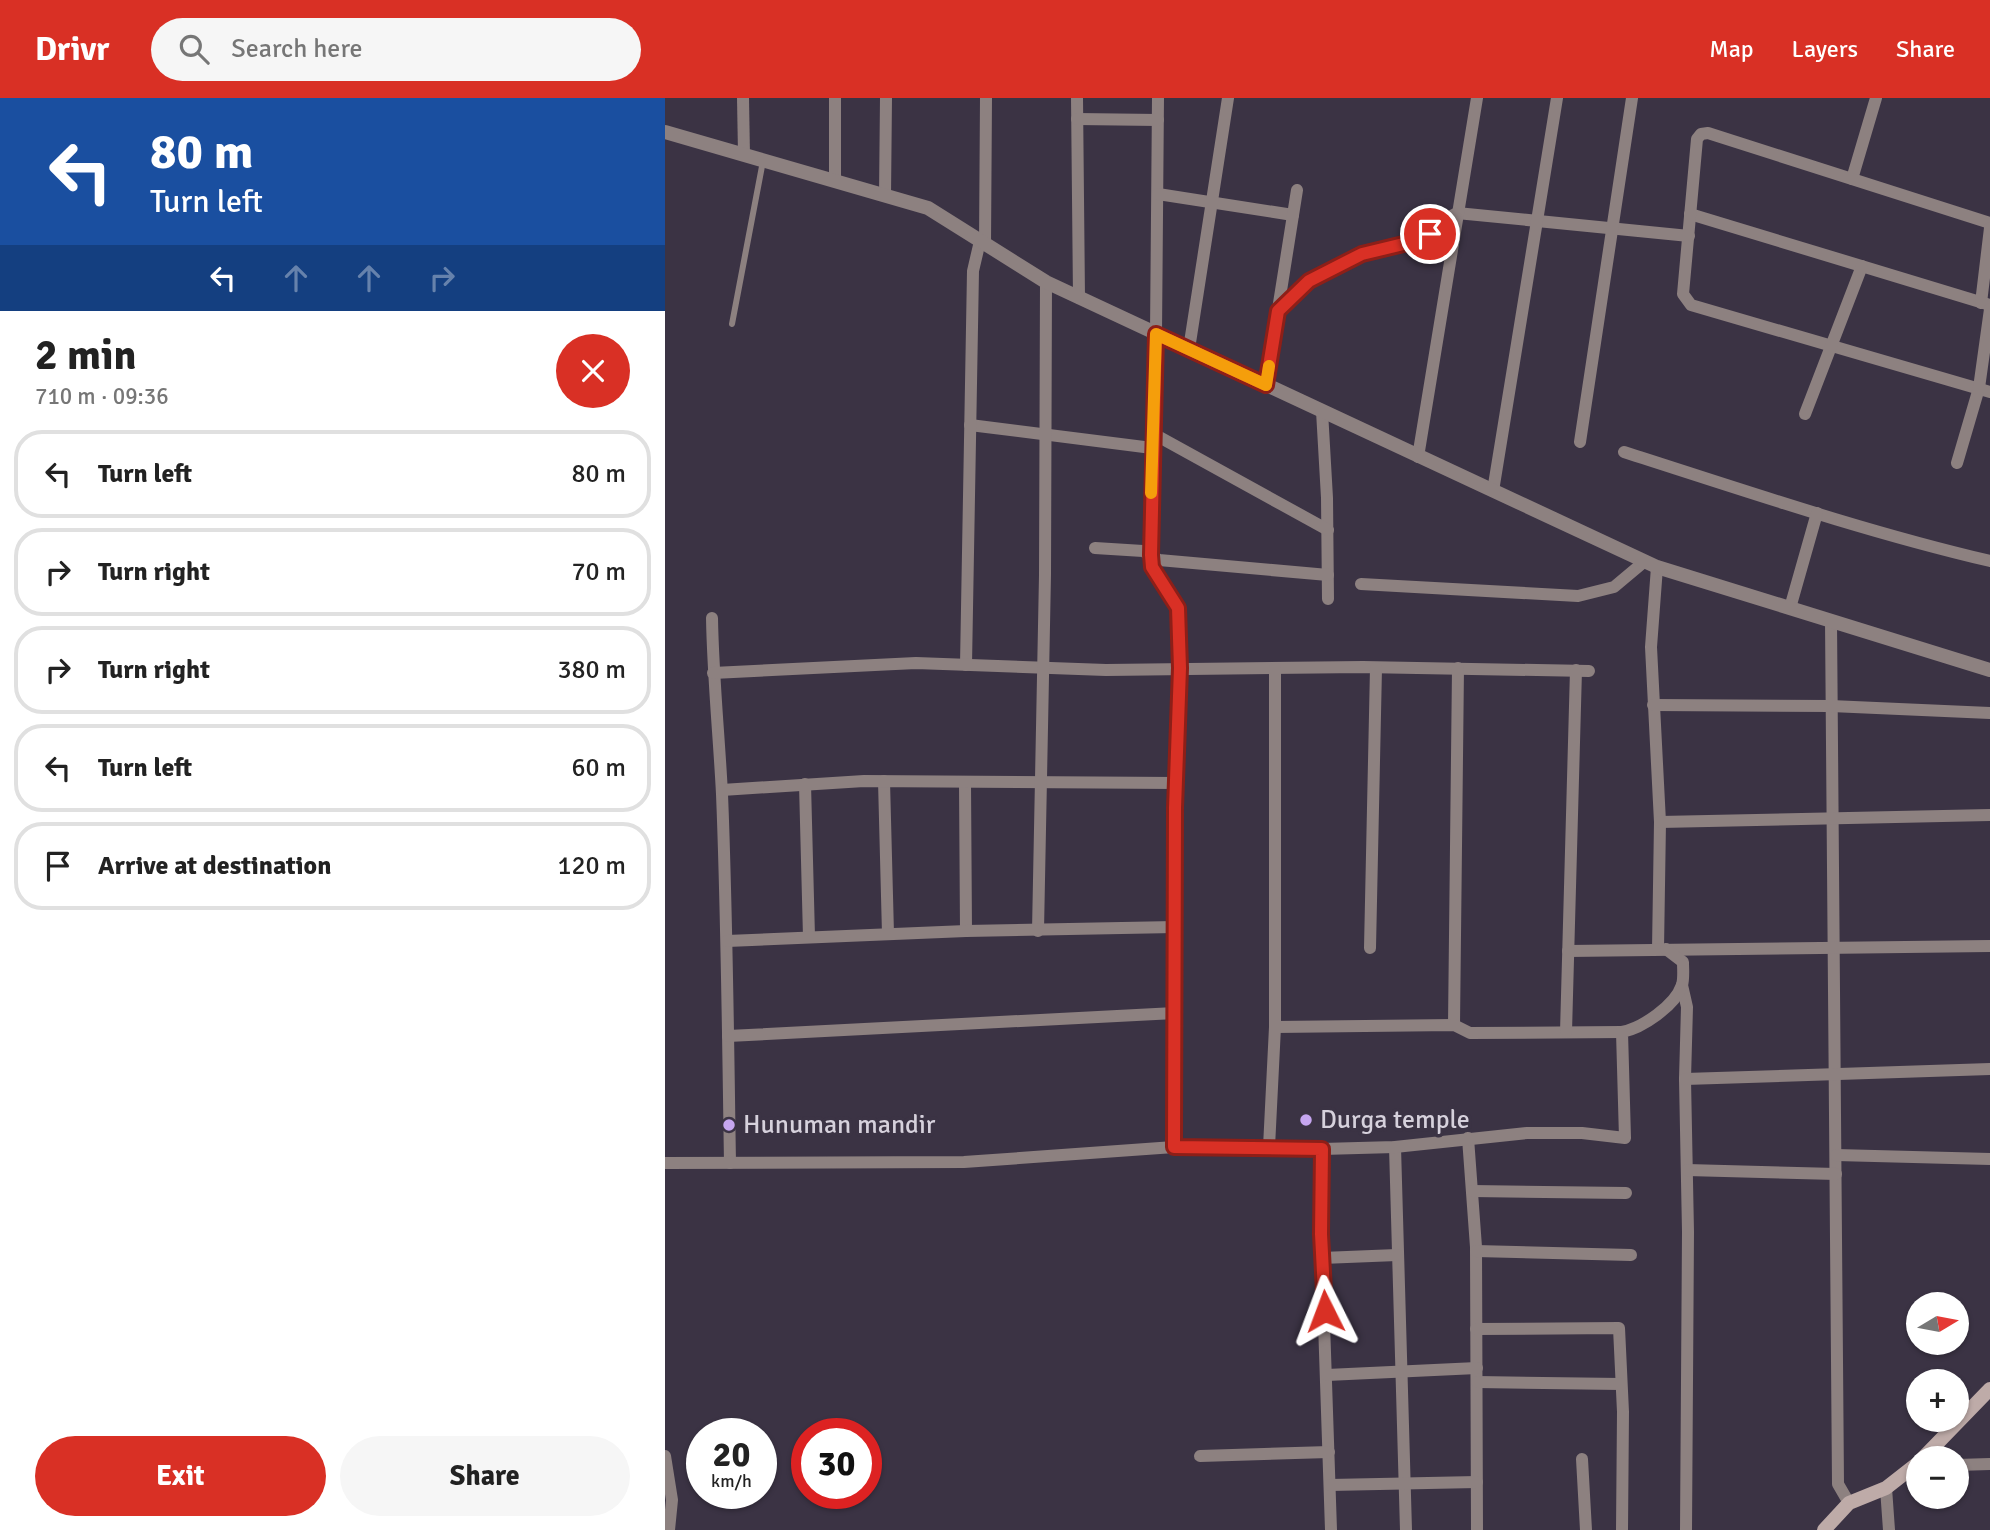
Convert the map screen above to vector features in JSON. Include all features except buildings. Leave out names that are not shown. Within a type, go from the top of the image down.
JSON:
[{"type":"main road","points":[[1935,1446],[1990,1389]]},
{"type":"main road","points":[[1824,1530],[1849,1503],[1886,1488],[1906,1473]]},
{"type":"street","points":[[743,98],[744,155]]},
{"type":"street","points":[[835,98],[835,181]]},
{"type":"street","points":[[885,196],[886,98]]},
{"type":"street","points":[[966,665],[973,271],[982,242],[986,98]]},
{"type":"street","points":[[1077,98],[1079,298]]},
{"type":"street","points":[[1158,98],[1151,555],[1152,567],[1178,608],[1180,668],[1176,783],[1174,1147]]},
{"type":"street","points":[[1189,349],[1228,98]]},
{"type":"street","points":[[1419,457],[1477,98]]},
{"type":"street","points":[[1493,491],[1557,98]]},
{"type":"street","points":[[1580,442],[1632,98]]},
{"type":"street","points":[[1851,179],[1876,98]]},
{"type":"street","points":[[1077,119],[1159,120]]},
{"type":"street","points":[[665,132],[928,208],[1046,282],[1651,564],[1990,670]]},
{"type":"street","points":[[1957,463],[1984,390],[1990,225],[1708,133],[1701,134],[1697,139],[1683,293],[1691,305],[1984,390]]},
{"type":"street","points":[[1266,385],[1297,190]]},
{"type":"street","points":[[1158,194],[1293,215]]},
{"type":"street","points":[[1278,311],[1309,281],[1323,272],[1368,251],[1420,240],[1430,234],[1439,222],[1457,214],[1689,236]]},
{"type":"street","points":[[1691,214],[1987,306]]},
{"type":"street","points":[[1805,414],[1862,266]]},
{"type":"street","points":[[1038,931],[1044,667],[1046,282]]},
{"type":"street","points":[[1322,411],[1328,530],[1328,600]]},
{"type":"street","points":[[970,425],[1152,448]]},
{"type":"street","points":[[1152,433],[1328,530]]},
{"type":"street","points":[[1624,452],[1930,547],[1990,561]]},
{"type":"street","points":[[1790,608],[1817,513]]},
{"type":"street","points":[[1095,548],[1143,551],[1159,559],[1328,575]]},
{"type":"street","points":[[1361,584],[1578,597],[1614,587],[1651,564]]},
{"type":"street","points":[[1651,564],[1651,647],[1660,822],[1662,949]]},
{"type":"street","points":[[712,618],[727,941],[730,1163]]},
{"type":"street","points":[[1831,621],[1838,1484],[1849,1503]]},
{"type":"street","points":[[713,673],[903,664],[1106,670],[1376,667],[1582,671],[1566,1032]]},
{"type":"street","points":[[1370,948],[1376,667]]},
{"type":"street","points":[[1269,1147],[1275,1027],[1275,668]]},
{"type":"street","points":[[1454,1025],[1458,668]]},
{"type":"street","points":[[1653,705],[1831,706],[1990,713]]},
{"type":"street","points":[[722,790],[884,781],[1176,783]]},
{"type":"street","points":[[884,781],[888,934]]},
{"type":"street","points":[[965,783],[966,931]]},
{"type":"street","points":[[805,784],[810,937]]},
{"type":"street","points":[[1660,822],[1990,815]]},
{"type":"street","points":[[727,941],[966,931],[1175,927]]},
{"type":"street","points":[[1568,951],[1990,946]]},
{"type":"street","points":[[1662,949],[1683,962],[1682,985],[1687,1007],[1686,1530]]},
{"type":"street","points":[[1275,1027],[1454,1025],[1470,1033],[1622,1032],[1631,1030],[1663,1012],[1682,985]]},
{"type":"street","points":[[728,1035],[1175,1013]]},
{"type":"street","points":[[665,1163],[964,1163],[1174,1147],[1322,1149],[1395,1146],[1527,1133],[1582,1133],[1625,1138],[1622,1032]]},
{"type":"street","points":[[1685,1079],[1990,1069]]},
{"type":"street","points":[[1468,1138],[1476,1251],[1478,1530]]},
{"type":"street","points":[[1395,1146],[1406,1530]]},
{"type":"street","points":[[1322,1149],[1322,1258],[1328,1375],[1331,1530]]},
{"type":"street","points":[[1836,1155],[1990,1159]]},
{"type":"street","points":[[1687,1170],[1836,1174]]},
{"type":"street","points":[[1472,1191],[1626,1193]]},
{"type":"street","points":[[1476,1251],[1631,1255]]},
{"type":"street","points":[[1322,1258],[1397,1255]]},
{"type":"street","points":[[1476,1329],[1619,1328],[1622,1530]]},
{"type":"street","points":[[1328,1375],[1401,1371],[1621,1384]]},
{"type":"street","points":[[1200,1456],[1329,1452]]},
{"type":"street","points":[[665,1456],[672,1500],[668,1530]]},
{"type":"street","points":[[1581,1459],[1586,1530]]},
{"type":"street","points":[[1969,1465],[1990,1464]]},
{"type":"street","points":[[1330,1485],[1477,1482]]},
{"type":"street","points":[[1886,1488],[1889,1530]]},
{"type":"lane","points":[[732,324],[763,160]]},
{"type":"slow traffic","points":[[1151,493],[1156,334],[1266,385],[1269,366]]},
{"type":"place","name":"Durga temple","points":[[1306,1120]]},
{"type":"place","name":"Hunuman mandir","points":[[729,1125]]},
{"type":"route","points":[[1325,1311],[1321,1234],[1322,1149],[1174,1147],[1175,808],[1180,668],[1178,608],[1152,567],[1151,555],[1156,334],[1266,385],[1278,311],[1309,281],[1362,254],[1420,240],[1430,234]]}]
